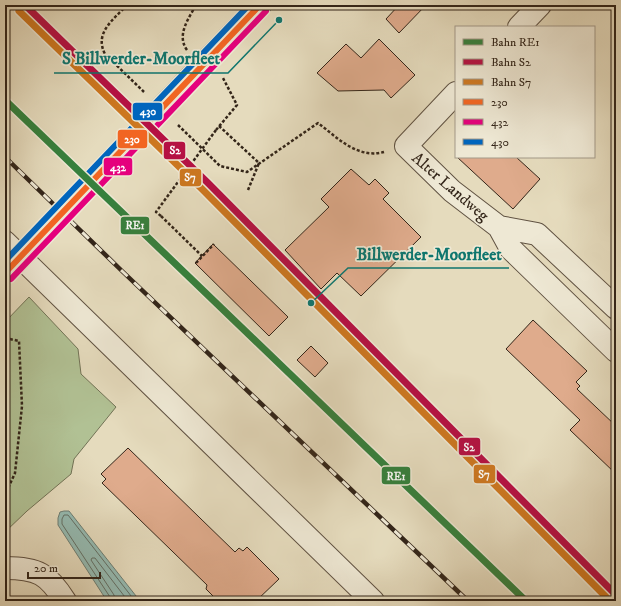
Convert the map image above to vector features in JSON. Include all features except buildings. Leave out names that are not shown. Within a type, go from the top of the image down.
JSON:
[{"type":"main road","points":[[5,273],[260,5]]},
{"type":"street","points":[[520,26],[540,5]]},
{"type":"street","name":"Alter Landweg","points":[[455,94],[406,146],[452,191],[499,227],[512,249],[616,351]]},
{"type":"street","name":"Alter Landweg","points":[[499,227],[537,234],[616,308]]},
{"type":"street","points":[[5,242],[373,601]]},
{"type":"street","points":[[5,568],[33,570],[55,585],[65,601]]},
{"type":"path","points":[[108,26],[127,5]]},
{"type":"path","points":[[196,5],[183,28],[183,44],[196,72],[215,82],[222,75],[237,105],[219,126],[156,212],[202,256]]},
{"type":"path","points":[[248,190],[259,163],[318,123],[348,146],[360,153],[376,154],[406,146]]},
{"type":"path","points":[[219,126],[259,163]]},
{"type":"path","points":[[196,263],[214,244]]},
{"type":"path","points":[[5,338],[19,341],[22,406],[15,473],[5,495]]},
{"type":"green space","points":[[29,297],[78,349],[81,374],[116,407],[74,459],[71,474],[27,511],[5,532],[5,322]]},
{"type":"water","points":[[69,511],[140,601],[107,601],[58,525],[60,512]]},
{"type":"railway","points":[[5,157],[122,271],[468,601]]},
{"type":"rail line","name":"S2","points":[[25,5],[208,183],[616,595]]},
{"type":"rail line","name":"S7","points":[[19,11],[202,189],[610,601]]},
{"type":"rail line","name":"RE1","points":[[5,100],[526,601]]},
{"type":"transit line","name":"430","points":[[5,261],[249,5]]},
{"type":"transit line","name":"230","points":[[5,273],[260,5]]},
{"type":"transit line","name":"432","points":[[11,279],[266,11]]},
{"type":"place","name":"S Billwerder-Moorfleet","points":[[279,20]]},
{"type":"place","name":"Billwerder-Moorfleet","points":[[311,303]]}]
